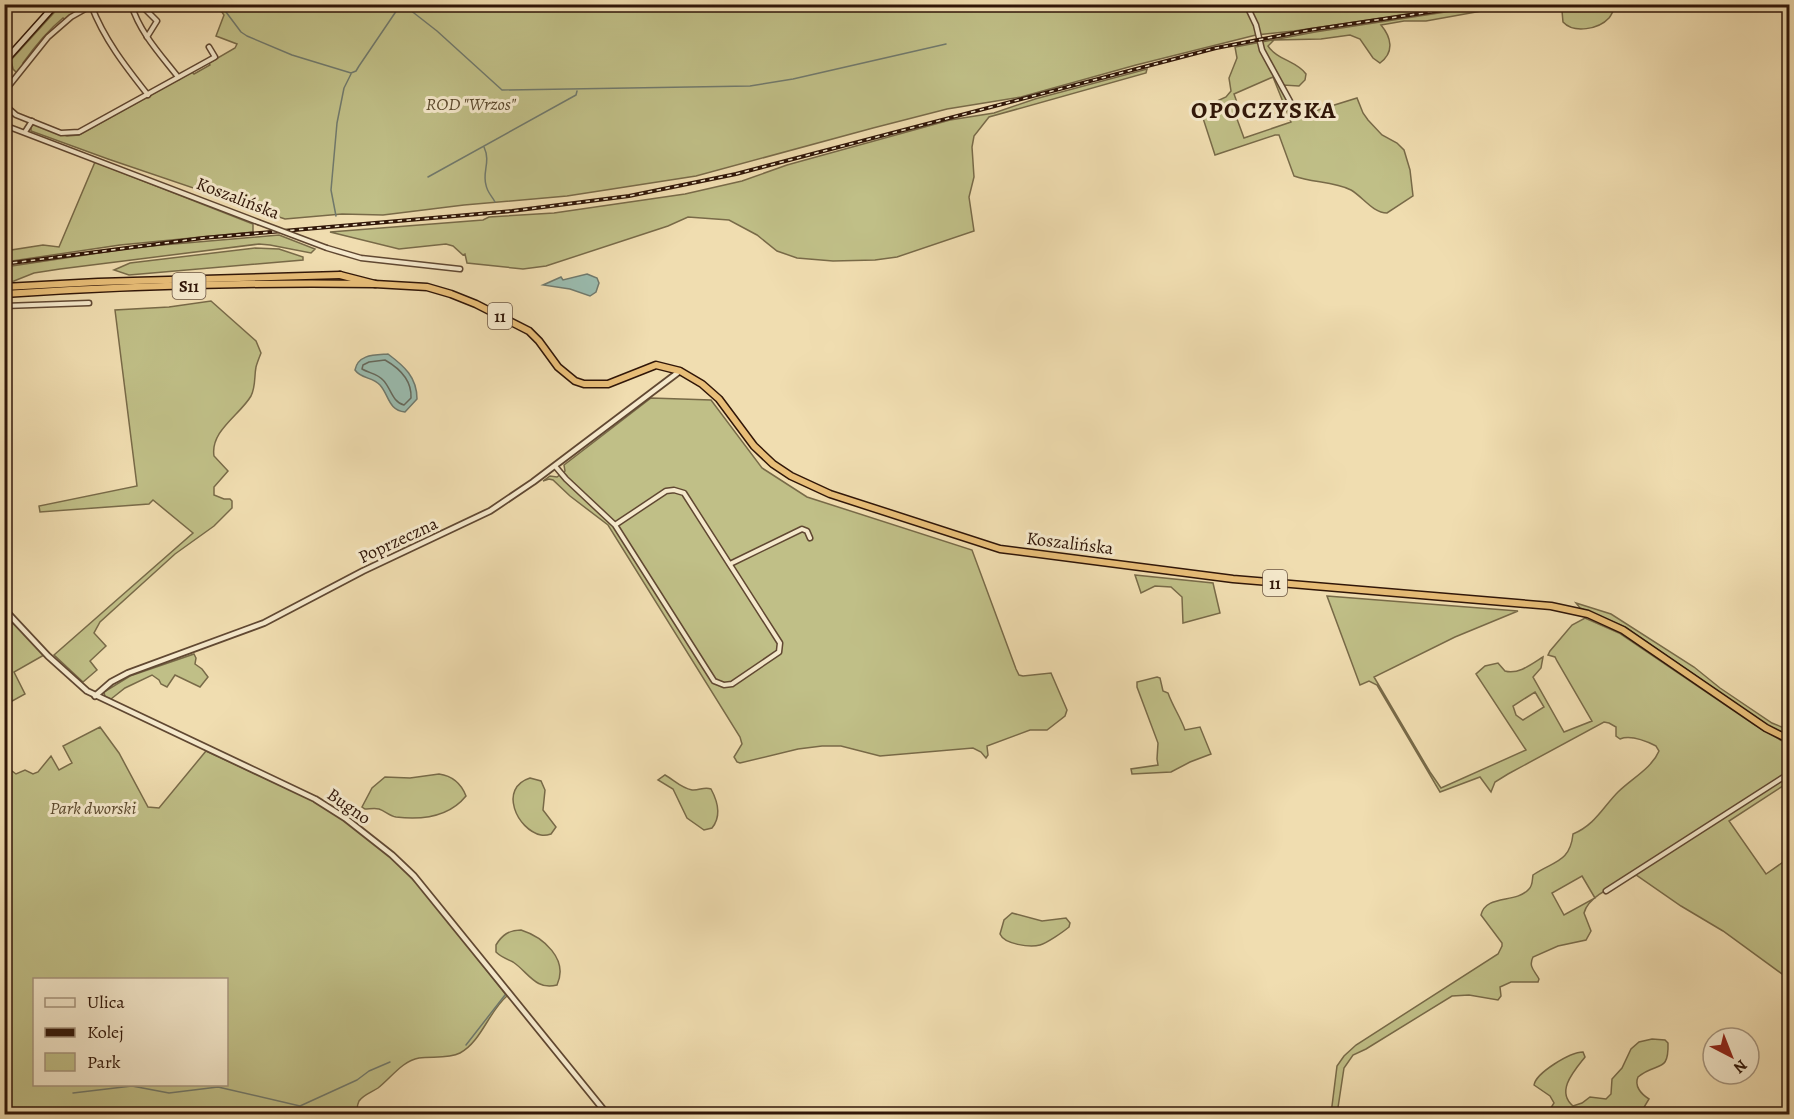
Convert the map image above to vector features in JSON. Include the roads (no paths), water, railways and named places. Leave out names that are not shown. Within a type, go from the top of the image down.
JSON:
[{"type":"highway","name":"11","points":[[340,275],[375,284],[427,287],[476,304],[529,332],[547,350],[558,367],[575,381],[584,384],[608,384],[656,365],[680,371]]},
{"type":"highway","name":"S11","points":[[4,287],[110,281],[340,275]]},
{"type":"highway","name":"S11","points":[[4,294],[226,285],[375,284]]},
{"type":"highway","name":"Koszalińska","points":[[680,371],[702,384],[719,399],[754,446],[773,464],[790,476],[830,494],[1000,549],[1233,579],[1511,603],[1567,609],[1588,614],[1611,624],[1639,641],[1766,728],[1790,740]]},
{"type":"main road","points":[[4,62],[56,4]]},
{"type":"street","points":[[131,4],[136,20],[147,38],[178,77]]},
{"type":"street","points":[[140,4],[157,20],[157,25],[147,38]]},
{"type":"street","points":[[1246,4],[1256,25],[1262,50],[1298,116]]},
{"type":"street","points":[[148,95],[116,54],[97,22],[92,5],[52,33],[7,89],[5,100],[10,110],[32,121],[61,133],[76,133],[148,95],[215,57],[209,47]]},
{"type":"street","points":[[26,132],[32,121]]},
{"type":"street","name":"Koszalińska","points":[[4,123],[327,248],[361,258],[460,269]]},
{"type":"street","points":[[4,306],[89,303]]},
{"type":"street","name":"Poprzeczna","points":[[95,696],[117,678],[133,670],[264,623],[363,571],[476,519],[504,503],[555,466],[680,371]]},
{"type":"street","points":[[555,466],[615,525],[714,681],[721,684],[732,684],[781,649],[780,643],[688,498],[678,490],[666,491],[615,525]]},
{"type":"street","points":[[730,564],[802,529],[807,531],[810,538]]},
{"type":"street","name":"Bugno","points":[[4,609],[62,670],[95,696],[315,799],[345,818],[392,855],[427,890],[607,1114]]},
{"type":"street","points":[[1606,891],[1790,773]]},
{"type":"water","points":[[587,274],[597,278],[599,283],[596,292],[590,296],[570,289],[543,285],[561,277],[563,280]]},
{"type":"water","points":[[388,354],[404,368],[415,384],[417,399],[405,412],[399,411],[392,405],[377,382],[360,375],[355,370],[363,358]]},
{"type":"waterway","points":[[220,4],[241,32],[247,36],[292,55],[351,73],[356,71],[399,7],[405,6],[437,31],[502,90],[750,86],[793,79],[946,44]]},
{"type":"waterway","points":[[336,216],[331,190],[337,123],[344,88],[351,74]]},
{"type":"waterway","points":[[428,177],[576,95],[577,91]]},
{"type":"waterway","points":[[484,147],[487,157],[486,185],[495,202]]},
{"type":"waterway","points":[[466,1045],[505,995]]},
{"type":"waterway","points":[[73,1093],[132,1086],[169,1093],[218,1087],[300,1106],[390,1062]]},
{"type":"railway","points":[[4,264],[203,238],[512,211],[629,196],[736,174],[1216,48],[1310,30],[1483,4]]},
{"type":"district","name":"OPOCZYSKA","points":[[1264,110]]},
{"type":"park label","name":"ROD \"Wrzos\"","points":[[471,104]]},
{"type":"park label","name":"Park dworski","points":[[93,808]]}]
